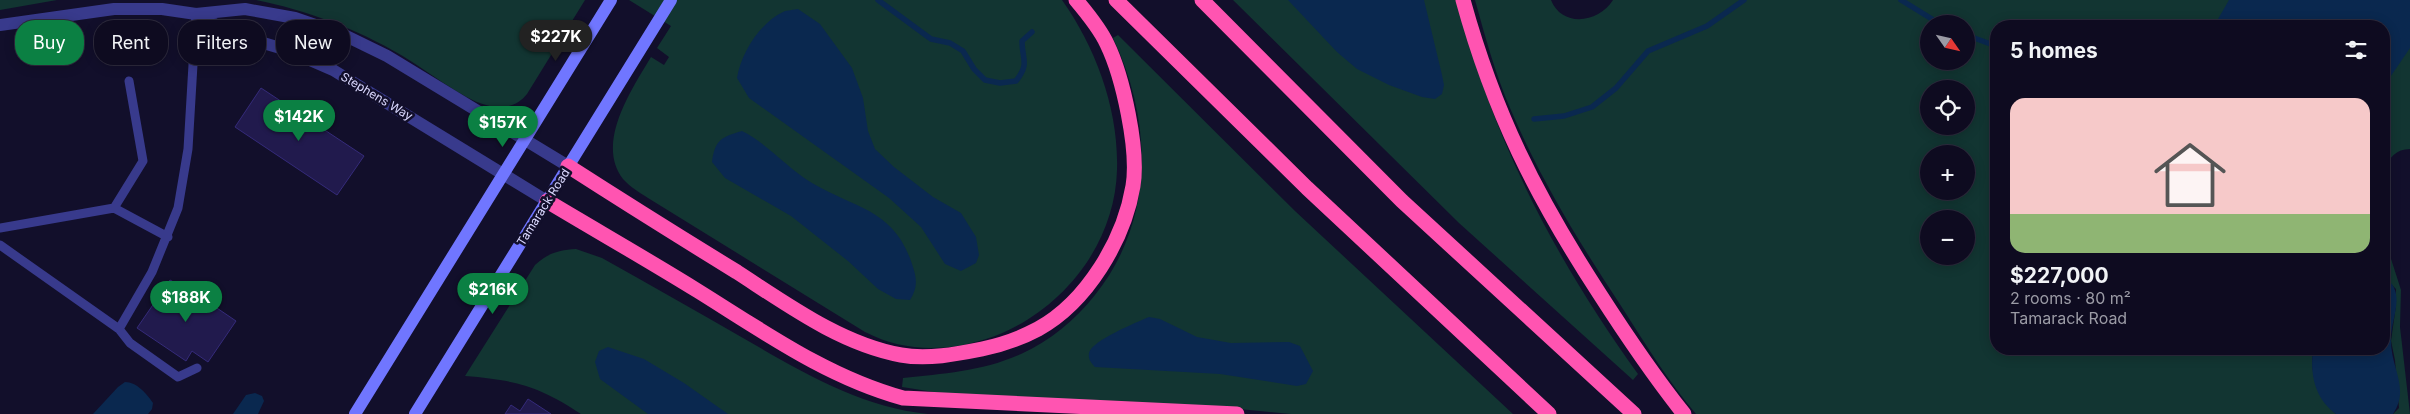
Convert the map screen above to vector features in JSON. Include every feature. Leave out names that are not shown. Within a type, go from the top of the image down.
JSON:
[{"type":"highway","points":[[568,166],[767,291],[857,343],[905,356],[966,352],[1015,339],[1038,329],[1060,313],[1093,277],[1116,236],[1126,211],[1133,185],[1134,161],[1129,124],[1125,100],[1116,70],[1107,44],[1076,0]]},
{"type":"highway","points":[[1116,0],[1306,188],[1549,414]]},
{"type":"highway","points":[[1202,0],[1402,201],[1634,414]]},
{"type":"highway","points":[[1463,0],[1492,93],[1523,165],[1542,201],[1639,356],[1684,414]]},
{"type":"highway","points":[[547,201],[690,286],[801,356],[870,389],[903,398],[1237,414]]},
{"type":"street","points":[[356,414],[611,0]]},
{"type":"street","name":"Tamarack Road","points":[[415,414],[671,0]]},
{"type":"street","name":"Stephens Way","points":[[0,25],[114,9],[162,9],[196,14],[245,9],[295,18],[344,35],[387,56],[568,166]]},
{"type":"street","name":"Stephens Way","points":[[196,14],[232,34],[287,50],[333,70],[547,201]]},
{"type":"lane","points":[[118,329],[152,272],[178,208],[186,166],[196,14]]},
{"type":"lane","points":[[114,208],[143,161],[129,81]]},
{"type":"lane","points":[[0,228],[114,208],[168,236]]},
{"type":"lane","points":[[0,245],[118,329],[130,343],[178,377],[197,368]]},
{"type":"green space","points":[[0,0],[57,0],[0,10]]},
{"type":"green space","points":[[256,0],[585,0],[527,94],[514,105],[503,107],[476,102],[401,55],[350,29],[350,20],[326,20]]},
{"type":"green space","points":[[629,0],[1062,0],[1085,38],[1103,80],[1114,125],[1117,147],[1114,198],[1106,226],[1094,251],[1078,275],[1059,296],[1037,314],[1012,328],[986,339],[955,346],[925,348],[880,339],[865,332],[648,198],[623,179],[615,165],[613,149],[619,116],[651,57],[664,65],[669,57],[657,48],[671,26]]},
{"type":"green space","points":[[1233,0],[1457,0],[1481,80],[1515,166],[1571,273],[1638,374],[1633,380],[1459,223]]},
{"type":"green space","points":[[1475,0],[1551,0],[1556,9],[1563,15],[1581,19],[1599,14],[1613,0],[2410,0],[2410,149],[2397,152],[2390,160],[2390,20],[1990,20],[1990,355],[2312,355],[2314,376],[2319,393],[2336,414],[1696,414],[1676,389],[1591,260],[1534,160],[1505,95]]},
{"type":"green space","points":[[1118,35],[1295,211],[1513,414],[1291,414],[1239,409],[947,394],[902,387],[903,378],[978,368],[1007,360],[1032,349],[1052,336],[1079,313],[1095,295],[1115,266],[1129,235],[1138,203],[1142,170],[1141,136],[1136,103],[1126,70],[1113,38]]},
{"type":"green space","points":[[576,249],[602,258],[787,363],[832,386],[879,404],[928,414],[581,414],[566,404],[526,386],[513,382],[465,376],[535,265],[554,253]]},
{"type":"green space","points":[[2390,256],[2401,290],[2400,327],[2410,414],[2393,414],[2399,408],[2395,360],[2391,341],[2396,305],[2396,289],[2390,283]]},
{"type":"water","points":[[1288,0],[1424,0],[1444,85],[1442,94],[1435,99],[1422,97],[1389,85],[1357,69],[1337,52]]},
{"type":"water","points":[[2229,0],[2410,0],[2410,48],[2390,77],[2390,20],[2217,20]]},
{"type":"water","points":[[798,9],[820,24],[852,68],[863,98],[868,131],[875,149],[894,167],[933,197],[961,213],[976,237],[979,255],[976,263],[961,271],[945,264],[921,227],[889,198],[749,98],[737,78],[747,49],[767,23],[785,11]]},
{"type":"water","points":[[742,131],[760,142],[812,183],[872,213],[895,232],[904,246],[915,274],[916,283],[910,300],[896,299],[878,289],[848,261],[791,216],[725,178],[712,162],[715,149],[720,140]]},
{"type":"water","points":[[2391,283],[2395,290],[2396,306],[2391,341],[2400,387],[2398,405],[2393,414],[2336,414],[2318,393],[2313,376],[2312,355],[2390,355]]},
{"type":"water","points":[[1149,317],[1160,319],[1197,337],[1231,343],[1289,342],[1300,346],[1313,371],[1306,384],[1297,386],[1220,374],[1095,367],[1092,364],[1089,359],[1089,353],[1098,343],[1115,332]]},
{"type":"water","points":[[608,347],[644,359],[684,383],[728,414],[648,414],[600,379],[595,362],[599,351]]},
{"type":"water","points":[[125,382],[138,386],[151,400],[153,403],[152,409],[148,414],[93,414],[118,387]]},
{"type":"water","points":[[255,393],[262,396],[264,401],[258,414],[233,414],[246,395]]},
{"type":"building","points":[[261,88],[364,156],[337,195],[235,127]]},
{"type":"building","points":[[170,280],[179,285],[180,283],[236,321],[208,362],[192,351],[186,361],[137,328]]},
{"type":"building","points":[[528,399],[551,414],[505,414],[511,405],[520,411]]},
{"type":"waterway","points":[[878,0],[931,39],[950,43],[963,51],[974,69],[985,80],[1000,83],[1016,81],[1024,65],[1022,41],[1032,32]]},
{"type":"waterway","points":[[1534,119],[1564,116],[1592,107],[1616,88],[1648,51],[1707,26],[1744,0]]},
{"type":"waterway","points":[[1901,0],[1925,15]]},
{"type":"waterway","points":[[1975,38],[1990,44]]}]
